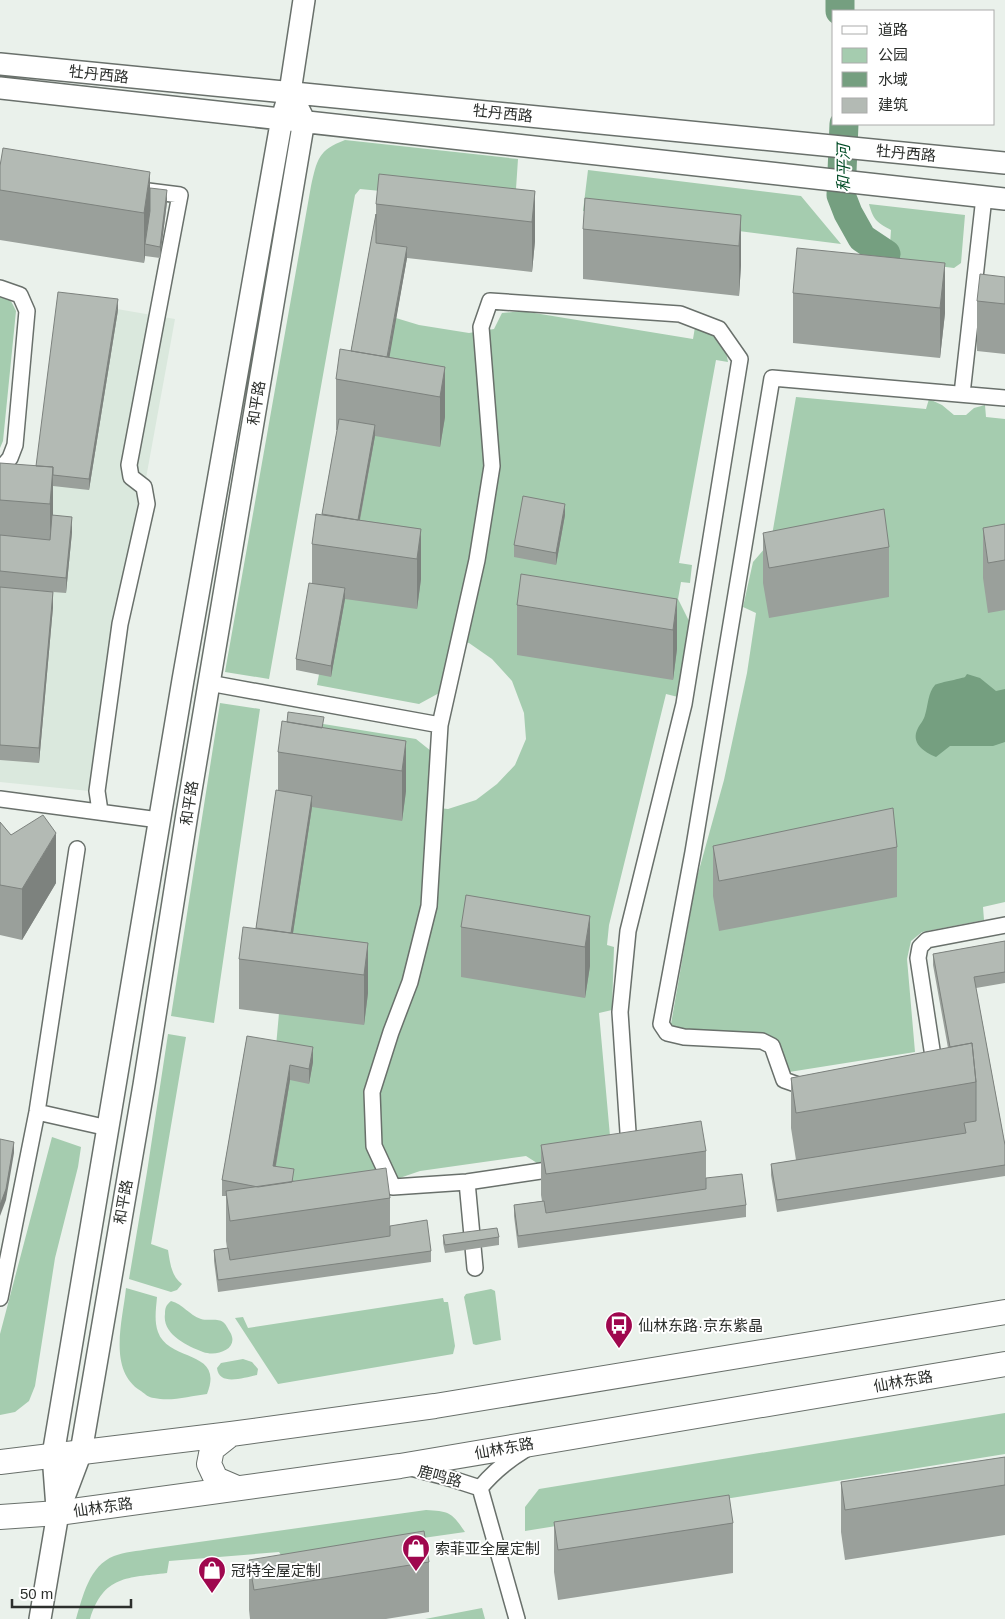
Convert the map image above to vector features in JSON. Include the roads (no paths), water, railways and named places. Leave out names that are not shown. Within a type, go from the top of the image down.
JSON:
[{"type":"main road","points":[[0,1462],[231,1434],[464,1402],[1005,1312]]},
{"type":"main road","name":"仙林东路","points":[[0,1517],[58,1513],[400,1466],[1005,1364]]},
{"type":"main road","points":[[231,1434],[212,1449],[209,1464],[216,1479],[237,1488]]},
{"type":"street","name":"和平路","points":[[58,1513],[53,1455],[159,820],[282,118],[290,92],[304,0]]},
{"type":"street","name":"牡丹西路","points":[[0,64],[1005,162]]},
{"type":"street","name":"牡丹西路","points":[[0,88],[304,120],[984,197]]},
{"type":"street","points":[[290,92],[304,120]]},
{"type":"street","name":"和平路","points":[[40,1619],[58,1513],[82,1452],[304,120]]},
{"type":"street","points":[[100,811],[97,791],[120,624],[147,504],[144,487],[131,477],[129,465],[180,195],[133,189]]},
{"type":"street","points":[[962,394],[984,197],[1005,199]]},
{"type":"street","points":[[0,288],[20,295],[27,311],[15,445],[10,458],[0,470]]},
{"type":"street","points":[[490,301],[680,314],[720,330],[740,359],[684,704],[628,931],[620,1012],[628,1147],[621,1159],[467,1182],[393,1187],[374,1146],[372,1092],[390,1032],[410,982],[429,906],[440,725],[477,560],[492,466],[481,328],[490,301]]},
{"type":"street","points":[[823,1083],[804,1087],[784,1080],[772,1046],[762,1041],[684,1037],[667,1033],[660,1024],[693,852],[772,378],[1005,398]]},
{"type":"street","points":[[209,683],[440,725]]},
{"type":"street","points":[[0,799],[159,820]]},
{"type":"street","points":[[0,1298],[36,1112],[77,849]]},
{"type":"street","points":[[916,1067],[934,1063],[918,958],[920,947],[927,940],[1005,925]]},
{"type":"street","points":[[36,1112],[108,1128]]},
{"type":"street","points":[[467,1182],[475,1268]]},
{"type":"street","name":"鹿鸣路","points":[[480,1488],[508,1460],[538,1442]]},
{"type":"street","name":"鹿鸣路","points":[[400,1466],[480,1488]]},
{"type":"street","name":"鹿鸣路","points":[[480,1488],[517,1619]]},
{"type":"water","points":[[967,674],[980,678],[996,691],[1005,689],[1005,742],[993,746],[950,746],[936,757],[923,750],[916,738],[928,699],[935,685],[965,677]]},
{"type":"waterway","name":"和平河","points":[[840,0],[840,10]]},
{"type":"waterway","name":"和平河","points":[[844,125],[841,195],[848,213],[862,238],[886,254]]},
{"type":"place","name":"仙林东路·京东紫晶","points":[[619,1349]]},
{"type":"place","name":"索菲亚全屋定制","points":[[416,1572]]},
{"type":"place","name":"冠特全屋定制","points":[[212,1594]]}]
